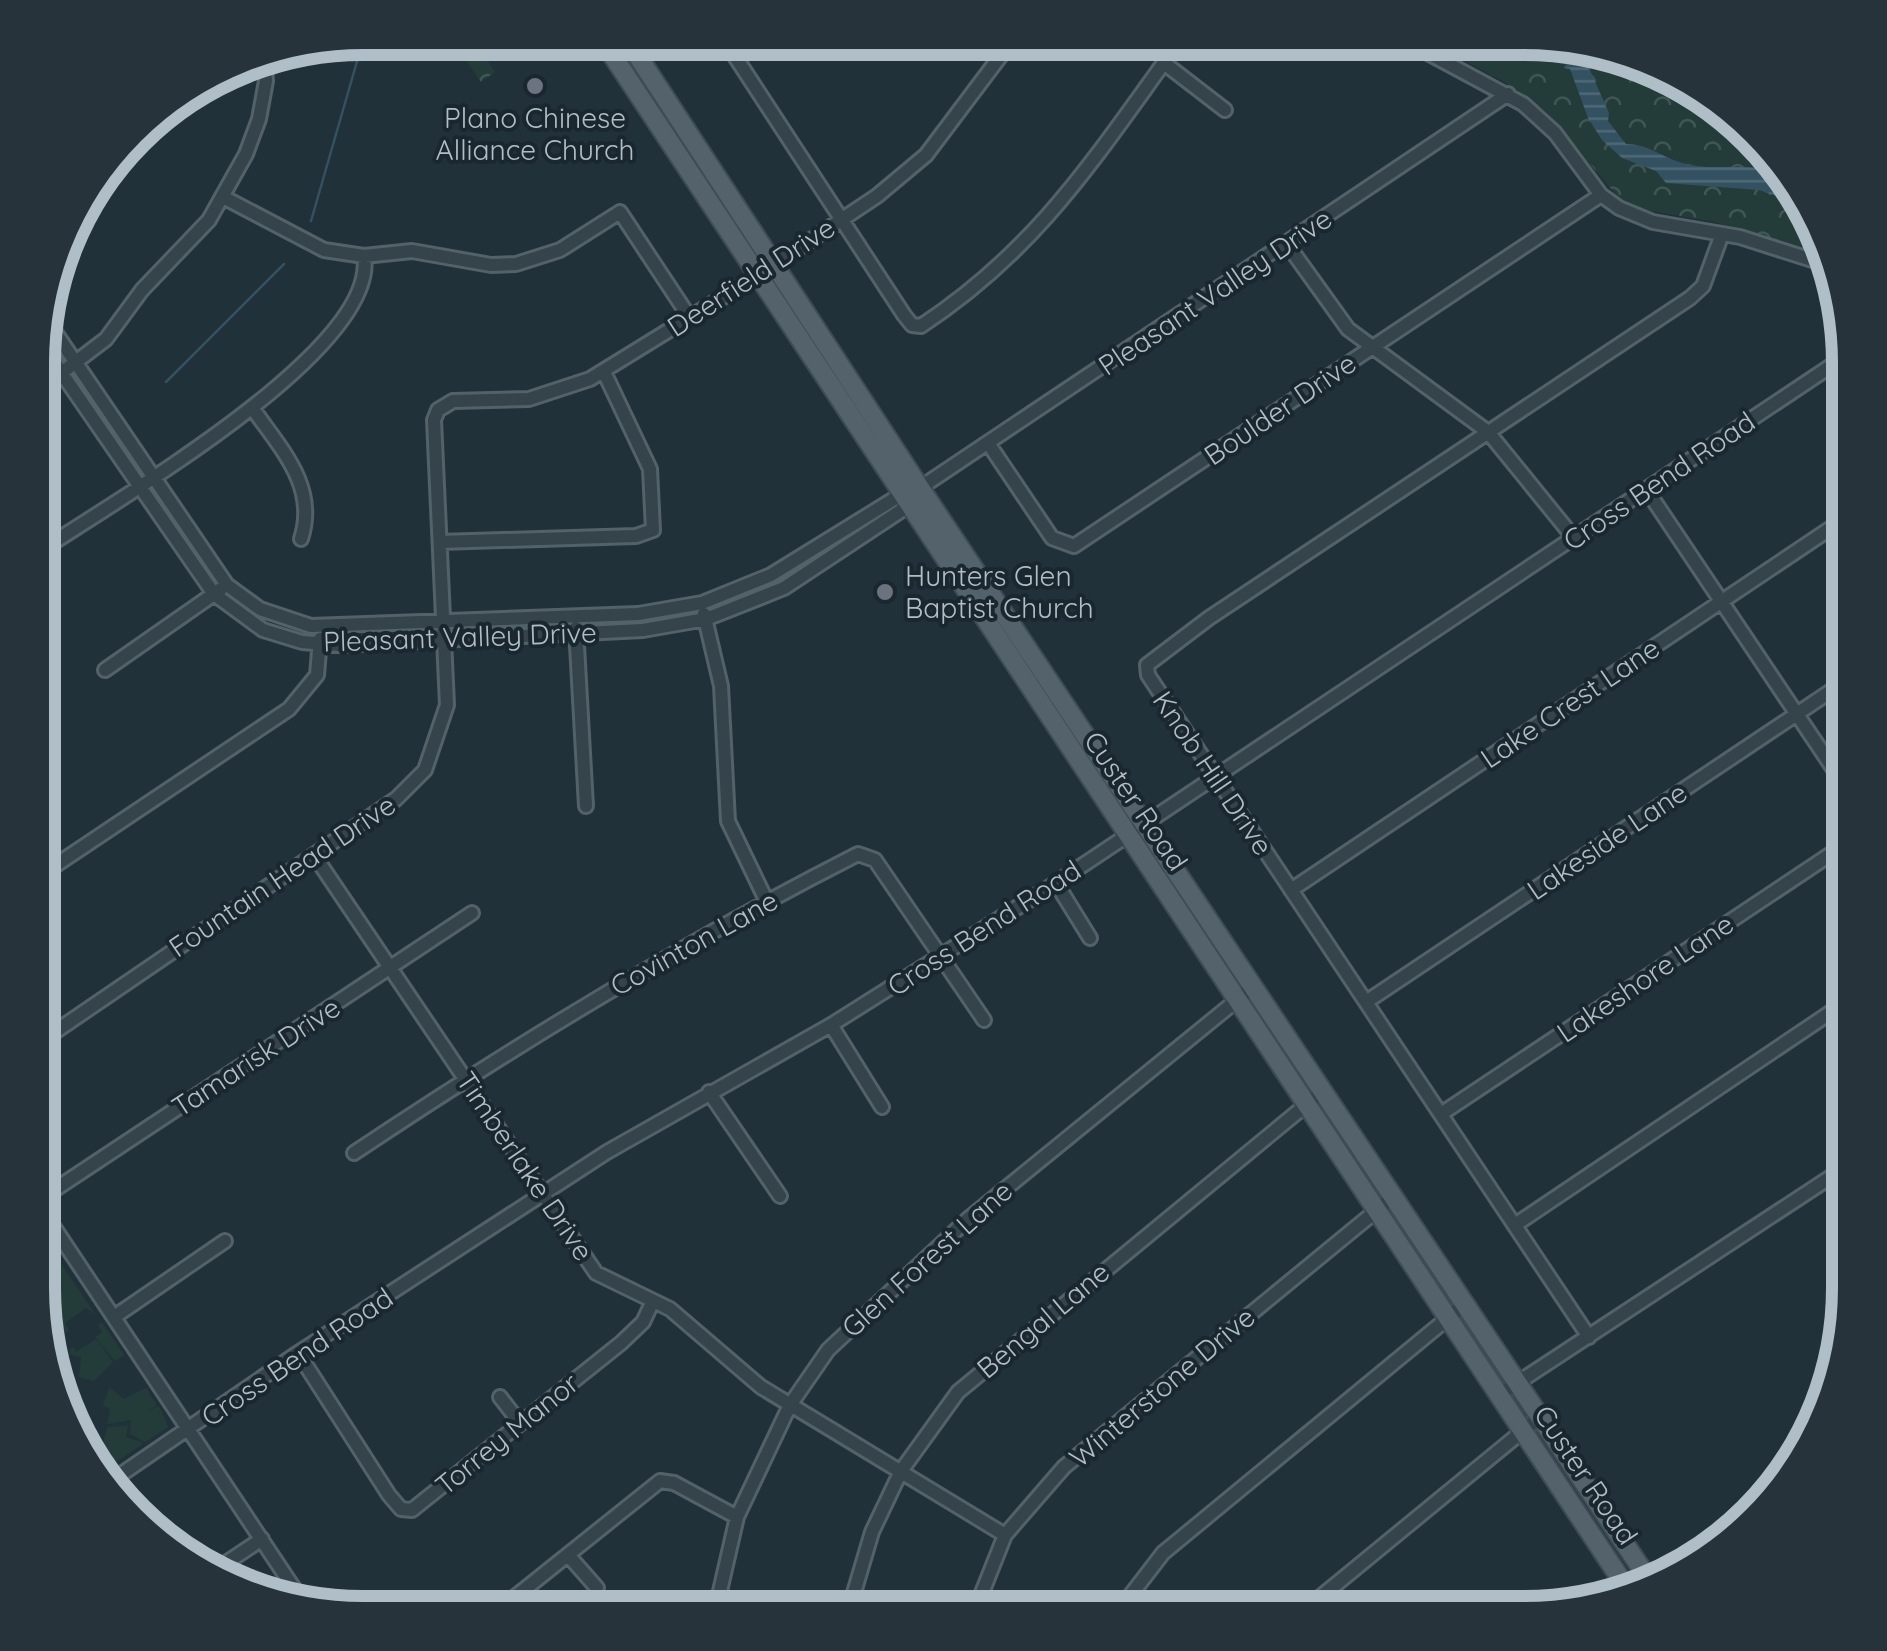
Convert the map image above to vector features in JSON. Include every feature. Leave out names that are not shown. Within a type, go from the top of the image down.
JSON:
[{"type":"main road","name":"Custer Road","points":[[612,55],[1622,1580]]},
{"type":"main road","name":"Custer Road","points":[[637,55],[920,488],[1643,1571]]},
{"type":"street","points":[[734,55],[904,315],[912,325],[921,326],[995,273],[1031,239],[1169,56]]},
{"type":"street","name":"Deerfield Drive","points":[[434,420],[448,403],[529,400],[604,372],[757,276],[926,155],[1001,56]]},
{"type":"street","points":[[1435,56],[1508,94],[1555,134],[1601,195],[1618,208],[1653,222],[1722,234],[1814,261]]},
{"type":"street","points":[[1164,63],[1226,110]]},
{"type":"street","points":[[55,379],[106,339],[142,290],[189,244],[223,197],[259,118],[265,71]]},
{"type":"street","name":"Pleasant Valley Drive","points":[[55,363],[214,594],[263,630],[320,644],[643,630],[706,620],[734,611],[796,580],[920,488],[1508,94]]},
{"type":"street","name":"Boulder Drive","points":[[988,444],[1052,538],[1074,546],[1601,195]]},
{"type":"street","points":[[223,197],[324,250],[364,256],[412,251],[466,262],[516,264],[560,250],[620,212],[690,318]]},
{"type":"street","name":"Knob Hill Drive","points":[[1589,1337],[1148,676],[1152,658],[1690,298],[1703,286],[1722,234]]},
{"type":"street","points":[[1287,244],[1348,330],[1488,432],[1574,538]]},
{"type":"street","points":[[55,541],[253,409],[304,363],[356,296],[364,256]]},
{"type":"street","name":"Pleasant Valley Drive","points":[[57,336],[227,585],[273,614],[321,627],[638,614],[702,603],[787,566],[904,499]]},
{"type":"street","name":"Cross Bend Road","points":[[120,1476],[298,1353],[543,1196],[709,1092],[939,959],[1056,884],[1831,366]]},
{"type":"street","points":[[440,542],[648,535],[654,523],[650,469],[643,447],[604,372]]},
{"type":"street","points":[[253,409],[302,484],[306,506],[301,539]]},
{"type":"street","name":"Fountain Head Drive","points":[[56,1031],[396,799],[425,770],[447,705],[434,420]]},
{"type":"street","points":[[1646,489],[1831,766]]},
{"type":"street","name":"Lake Crest Lane","points":[[1291,890],[1831,528]]},
{"type":"street","points":[[787,566],[796,580]]},
{"type":"street","points":[[105,670],[227,585]]},
{"type":"street","points":[[702,603],[721,686],[728,820],[766,900]]},
{"type":"street","points":[[576,616],[586,806]]},
{"type":"street","points":[[56,865],[289,709],[317,675],[321,627]]},
{"type":"street","name":"Lakeside Lane","points":[[1366,1002],[1831,691]]},
{"type":"street","name":"Timberlake Drive","points":[[314,854],[596,1273],[684,1319],[746,1377],[1005,1535]]},
{"type":"street","name":"Covinton Lane","points":[[354,1153],[555,1021],[766,900],[858,854],[869,855],[984,1020]]},
{"type":"street","name":"Lakeshore Lane","points":[[1440,1114],[1832,854]]},
{"type":"street","points":[[1056,884],[1090,938]]},
{"type":"street","name":"Tamarisk Drive","points":[[56,1191],[472,913]]},
{"type":"street","name":"Glen Forest Lane","points":[[719,1596],[737,1517],[790,1405],[820,1359],[878,1298],[967,1220],[1253,987]]},
{"type":"street","points":[[1515,1226],[1832,1012]]},
{"type":"street","points":[[832,1024],[882,1107]]},
{"type":"street","name":"Bengal Lane","points":[[853,1596],[872,1532],[901,1471],[937,1415],[985,1368],[1322,1091]]},
{"type":"street","points":[[709,1092],[780,1196]]},
{"type":"street","points":[[1499,1395],[1832,1178]]},
{"type":"street","name":"Winterstone Drive","points":[[981,1595],[1005,1535],[1064,1468],[1394,1196]]},
{"type":"street","points":[[56,1228],[293,1587]]},
{"type":"street","points":[[114,1317],[225,1240]]},
{"type":"street","name":"Torrey Manor","points":[[298,1353],[402,1509],[412,1510],[620,1343],[643,1322],[653,1301]]},
{"type":"street","points":[[1130,1595],[1162,1552],[1465,1304]]},
{"type":"street","points":[[500,1398],[520,1423]]},
{"type":"street","points":[[1322,1595],[1540,1416]]},
{"type":"street","points":[[517,1596],[660,1481],[674,1483],[737,1517]]},
{"type":"street","points":[[226,1564],[262,1539]]},
{"type":"street","points":[[568,1555],[596,1588]]},
{"type":"green space","points":[[484,55],[495,72],[481,82],[466,60]]},
{"type":"green space","points":[[1455,56],[1544,56],[1584,61],[1660,87],[1727,131],[1756,160],[1780,192],[1811,251],[1715,222],[1641,209],[1619,198],[1546,112],[1501,80]]},
{"type":"green space","points":[[56,1259],[95,1314],[86,1308],[65,1323],[69,1330],[60,1337],[56,1308]]},
{"type":"green space","points":[[56,1285],[68,1292],[66,1306],[56,1309]]},
{"type":"green space","points":[[102,1322],[124,1355],[115,1361],[95,1337],[102,1332],[98,1325]]},
{"type":"green space","points":[[96,1339],[113,1362],[94,1381],[79,1377],[81,1357],[69,1354],[72,1346],[76,1352]]},
{"type":"green space","points":[[109,1387],[124,1399],[146,1388],[157,1405],[146,1412],[159,1406],[168,1427],[145,1442],[130,1434],[131,1420],[107,1424],[110,1408],[103,1406]]},
{"type":"green space","points":[[128,1426],[126,1437],[144,1443],[112,1465],[97,1442],[103,1443],[107,1427]]},
{"type":"water","points":[[1565,59],[1586,62],[1609,113],[1608,121],[1626,144],[1692,165],[1762,168],[1784,198],[1759,190],[1666,183],[1656,171],[1622,158],[1602,140],[1588,118],[1570,69],[1564,68]]},
{"type":"waterway","points":[[311,221],[359,55]]},
{"type":"waterway","points":[[166,382],[284,264]]},
{"type":"place","name":"Plano Chinese Alliance Church","points":[[535,86]]},
{"type":"place","name":"Hunters Glen Baptist Church","points":[[885,592]]}]
